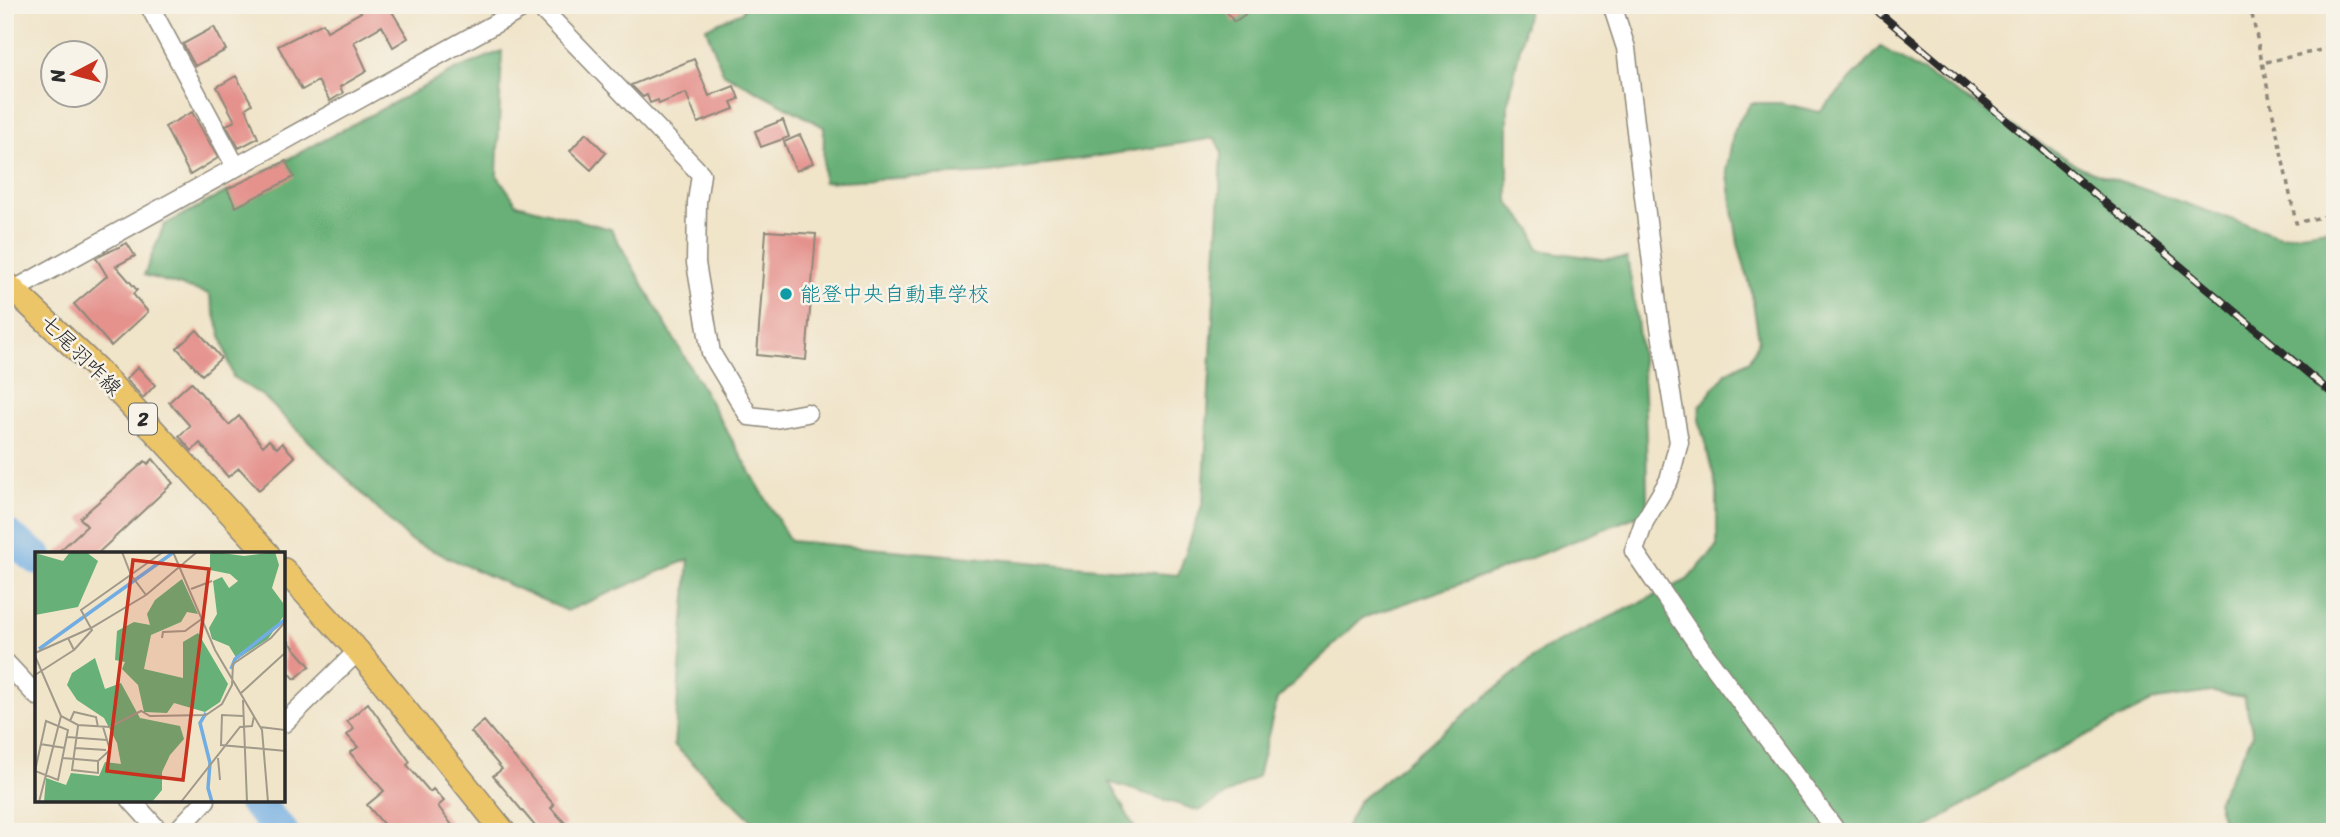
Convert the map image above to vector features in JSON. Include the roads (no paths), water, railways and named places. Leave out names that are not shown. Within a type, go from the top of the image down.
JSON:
[{"type":"main road","name":"七尾羽咋線","points":[[8,288],[97,369],[266,552]]},
{"type":"main road","points":[[285,571],[358,650],[504,832]]},
{"type":"street","points":[[149,5],[236,167]]},
{"type":"street","points":[[8,288],[236,167],[529,5]]},
{"type":"street","points":[[538,5],[701,174],[696,263],[711,353],[749,416],[775,419],[807,413]]},
{"type":"street","points":[[1612,5],[1626,48],[1659,321],[1679,442],[1669,481],[1644,522],[1634,551],[1701,649],[1837,832]]},
{"type":"street","points":[[285,722],[358,650]]},
{"type":"street","points":[[5,662],[35,694]]},
{"type":"street","points":[[133,802],[160,832]]},
{"type":"street","points":[[176,832],[204,802]]},
{"type":"waterway","points":[[5,534],[35,556]]},
{"type":"waterway","points":[[255,802],[282,832]]},
{"type":"railway","points":[[1870,5],[2335,396]]},
{"type":"place","name":"能登中央自動車学校","points":[[786,294]]}]
